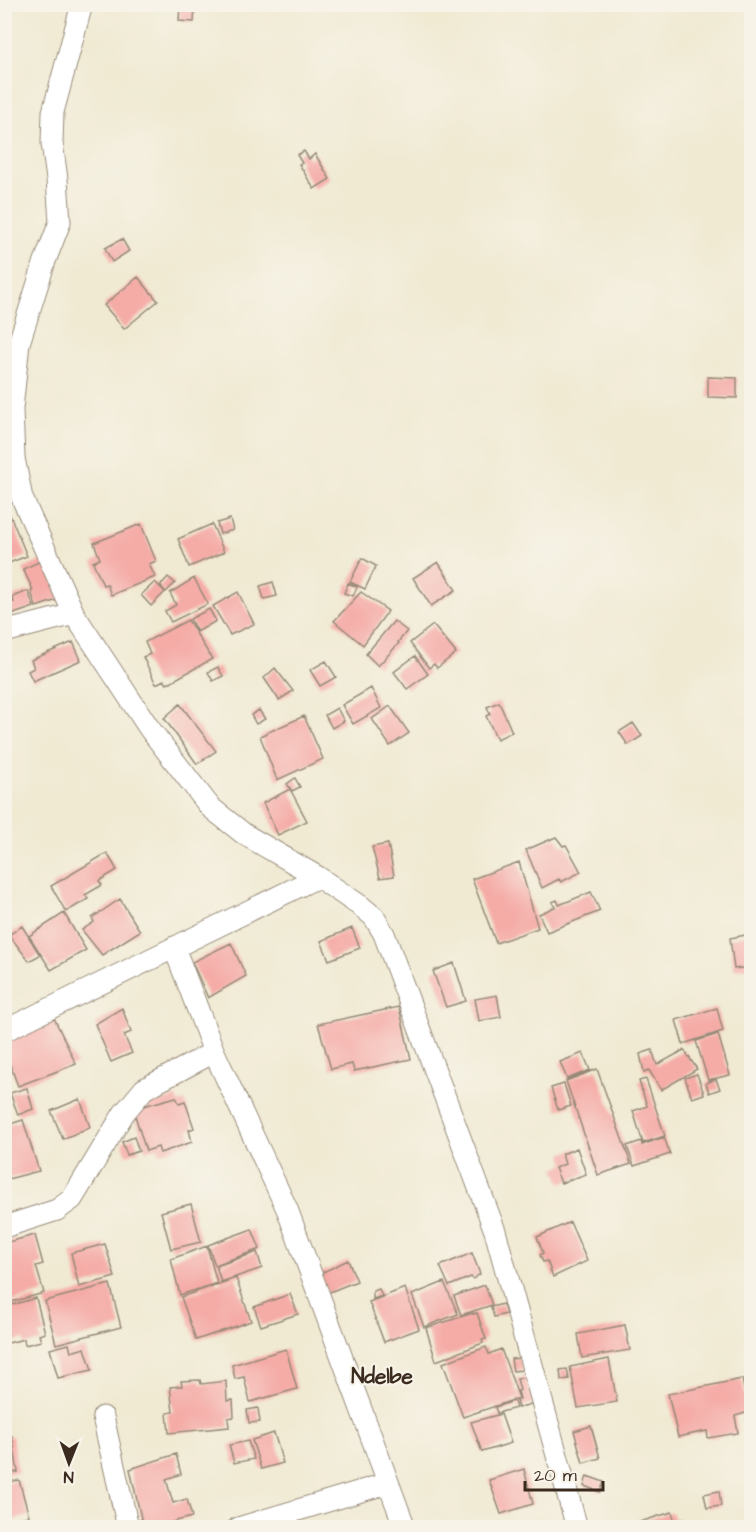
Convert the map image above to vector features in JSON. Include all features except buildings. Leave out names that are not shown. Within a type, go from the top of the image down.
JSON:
[{"type":"street","points":[[82,4],[53,112],[52,143],[60,222],[19,343],[12,409],[14,458],[22,498],[74,614],[149,728],[210,807],[244,834],[318,876],[374,917],[384,934],[495,1232],[577,1527]]},
{"type":"street","points":[[4,632],[74,614]]},
{"type":"street","points":[[4,1031],[318,876]]},
{"type":"street","points":[[174,947],[214,1052],[287,1209],[405,1527]]},
{"type":"street","points":[[4,1227],[57,1210],[72,1199],[124,1113],[144,1089],[214,1052]]},
{"type":"street","points":[[103,1418],[128,1527]]},
{"type":"street","points":[[238,1527],[388,1484]]},
{"type":"district","name":"Ndelbe","points":[[382,1376]]}]
